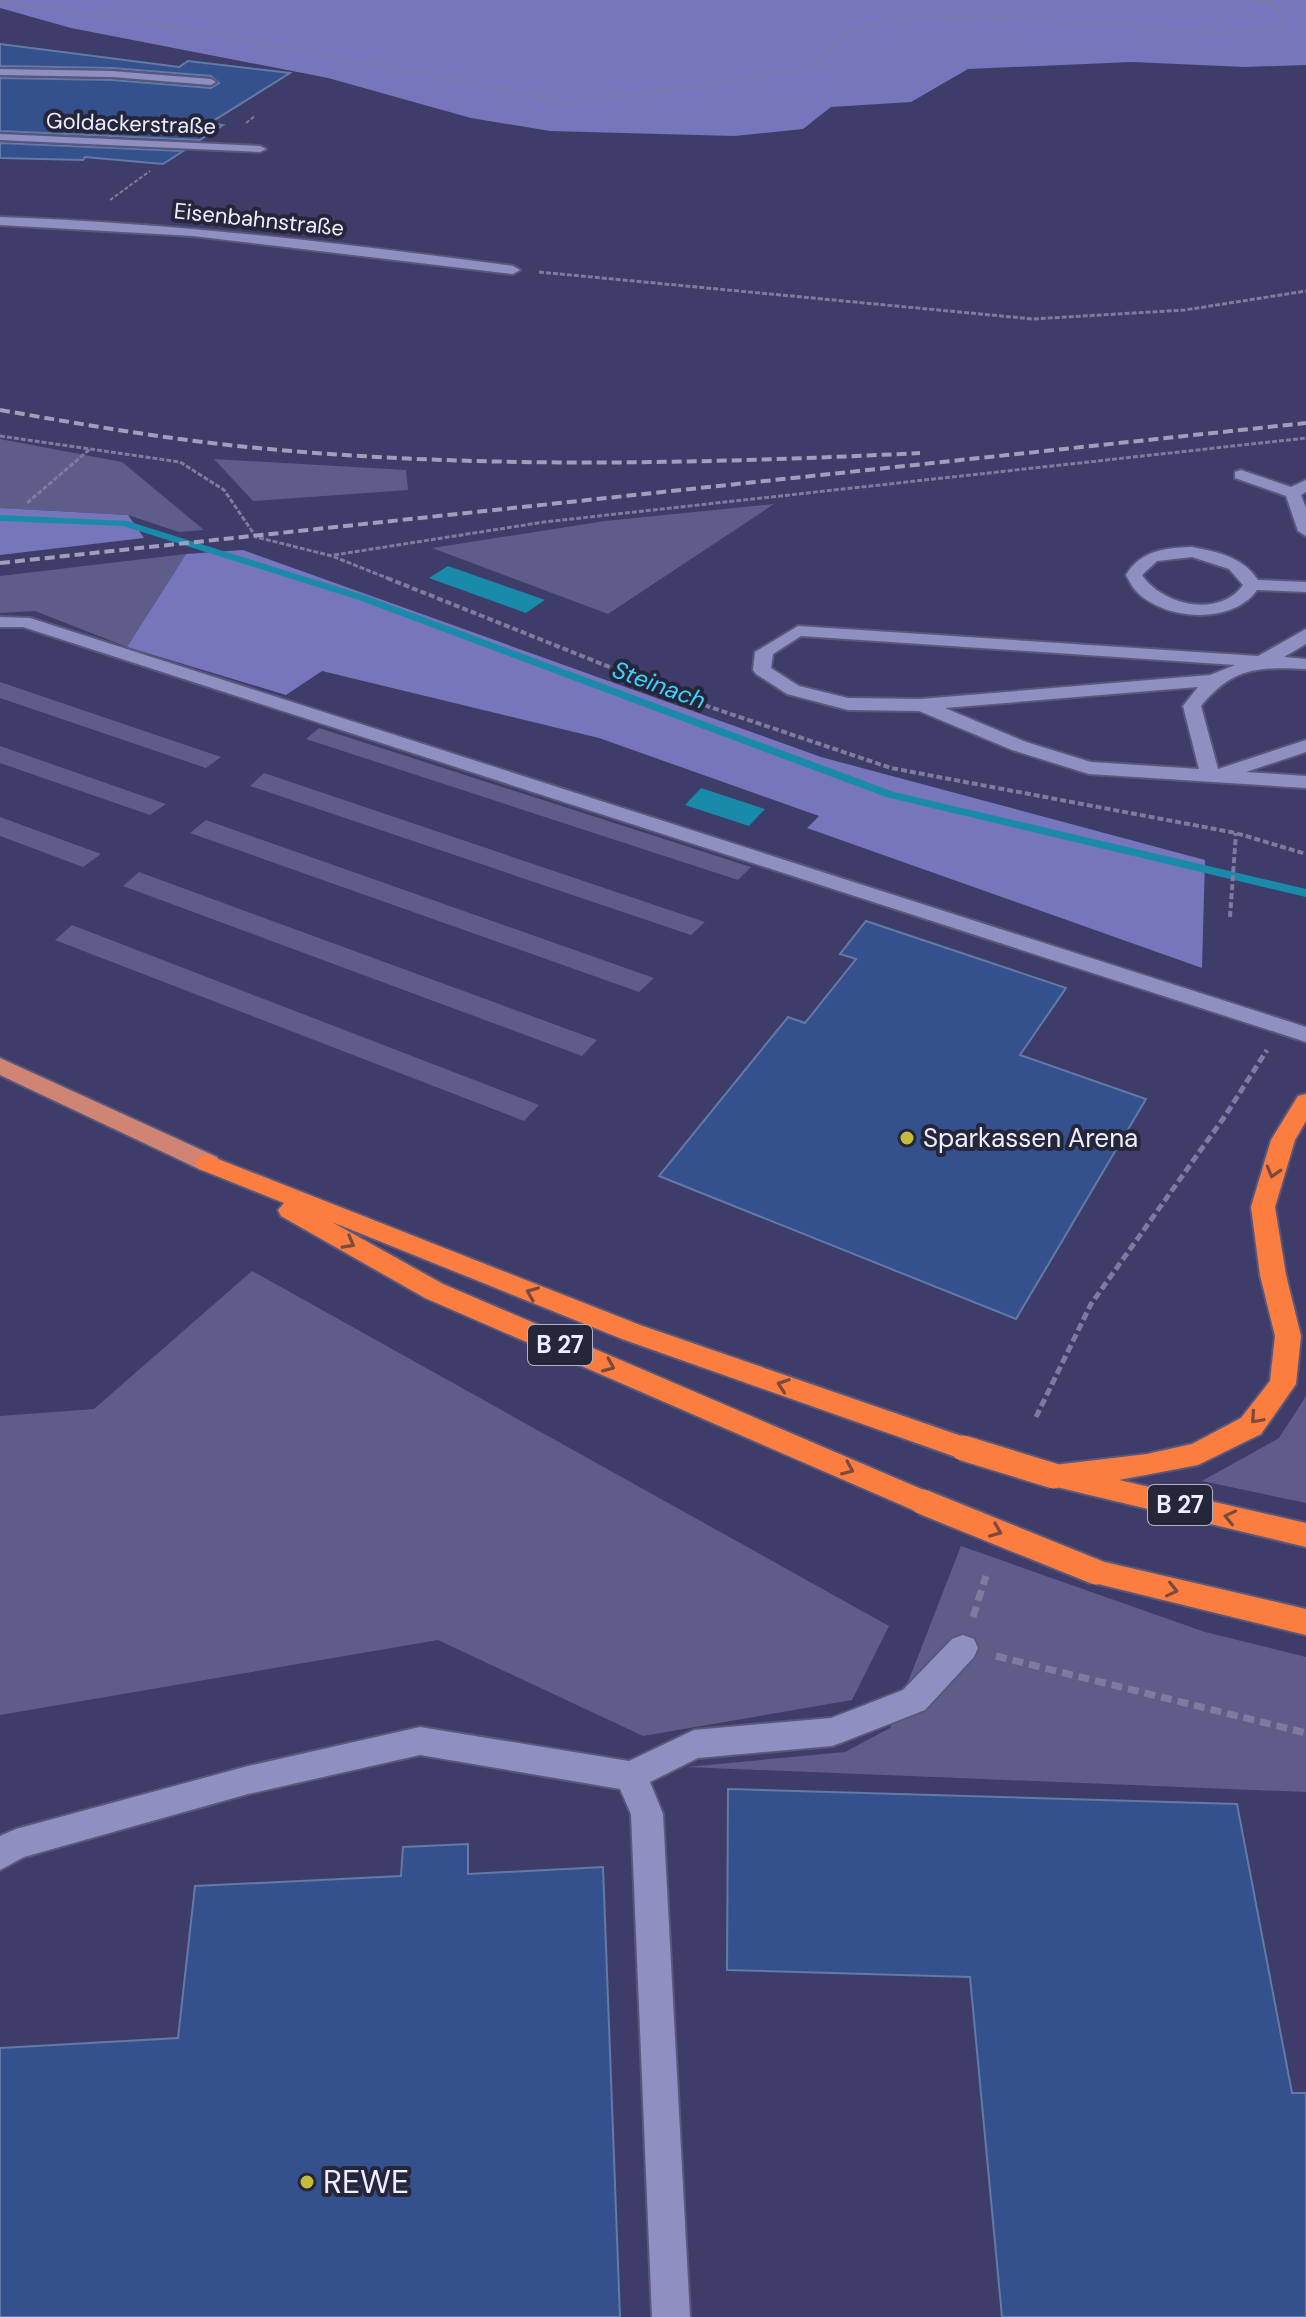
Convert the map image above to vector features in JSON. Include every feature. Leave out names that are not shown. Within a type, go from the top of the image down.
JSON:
[{"type":"highway","points":[[1054,1476],[1147,1465],[1198,1454],[1251,1426],[1283,1384],[1288,1336],[1273,1275],[1263,1207],[1283,1140],[1306,1102]]},
{"type":"highway","name":"B 27","points":[[208,1163],[631,1332],[963,1448],[1054,1476],[1306,1535]]},
{"type":"highway","name":"B 27","points":[[208,1163],[434,1291],[923,1502],[1096,1572],[1306,1622]]},
{"type":"main road","name":"B 27","points":[[0,1066],[208,1163]]},
{"type":"street","points":[[0,72],[112,74],[211,82]]},
{"type":"street","name":"Goldackerstraße","points":[[0,137],[186,143],[260,149]]},
{"type":"street","name":"Eisenbahnstraße","points":[[0,221],[76,222],[232,235],[513,270]]},
{"type":"street","points":[[1241,475],[1300,489],[1306,531]]},
{"type":"street","points":[[1192,552],[1234,564],[1247,574],[1252,585],[1248,596],[1236,604],[1194,609],[1151,596],[1138,586],[1134,575],[1139,565],[1151,557],[1192,552]]},
{"type":"street","points":[[1252,585],[1306,587]]},
{"type":"street","points":[[0,622],[24,622],[1306,1035]]},
{"type":"street","points":[[1306,634],[1299,642],[1256,661],[1213,680],[920,705],[848,704],[793,690],[762,670],[764,652],[798,631],[1256,661],[1306,664]]},
{"type":"street","points":[[1211,777],[1192,706],[1213,680]]},
{"type":"street","points":[[920,705],[1019,746],[1089,768],[1306,782]]},
{"type":"street","points":[[1211,777],[1306,746]]},
{"type":"street","points":[[0,1855],[16,1844],[248,1780],[420,1741],[631,1776],[694,1744],[832,1732],[914,1700],[963,1648]]},
{"type":"street","points":[[631,1776],[647,1814],[671,2317]]},
{"type":"path","points":[[0,1],[203,31],[569,103],[800,71],[817,66],[847,32],[887,21],[925,17],[994,17],[1217,33],[1284,27],[1285,16],[1271,3],[1254,0]]},
{"type":"path","points":[[76,222],[186,143]]},
{"type":"path","points":[[513,270],[1033,319],[1185,310],[1306,291]]},
{"type":"path","points":[[0,436],[180,462],[224,490],[256,537],[332,556],[707,706],[891,768],[1236,833],[1306,854]]},
{"type":"path","points":[[332,556],[544,522],[1306,438]]},
{"type":"path","points":[[27,503],[90,449]]},
{"type":"path","points":[[1230,917],[1236,833]]},
{"type":"path","points":[[1036,1417],[1091,1304],[1225,1116],[1282,1026]]},
{"type":"path","points":[[986,1576],[963,1648],[1306,1733]]},
{"type":"shaded area","points":[[0,0],[1306,0],[1306,65],[1245,67],[1132,62],[968,69],[911,102],[831,107],[803,129],[734,136],[550,131],[471,118],[328,78],[71,28],[0,8]]},
{"type":"shaded area","points":[[0,439],[122,462],[204,530],[179,532],[128,515],[0,508]]},
{"type":"shaded area","points":[[214,459],[406,470],[408,490],[253,501]]},
{"type":"shaded area","points":[[774,504],[608,614],[432,548],[605,521]]},
{"type":"shaded area","points":[[0,508],[128,515],[144,538],[0,555]]},
{"type":"shaded area","points":[[243,550],[821,757],[1205,860],[1202,968],[807,828],[819,816],[599,738],[322,671],[286,695],[127,647],[186,554]]},
{"type":"shaded area","points":[[186,554],[127,647],[35,611],[0,613],[0,576]]},
{"type":"shaded area","points":[[448,566],[545,600],[526,613],[429,578]]},
{"type":"shaded area","points":[[0,682],[221,757],[206,768],[0,698]]},
{"type":"shaded area","points":[[319,728],[751,867],[738,880],[306,739]]},
{"type":"shaded area","points":[[0,746],[166,804],[150,815],[0,763]]},
{"type":"shaded area","points":[[264,773],[705,922],[691,935],[250,786]]},
{"type":"shaded area","points":[[701,788],[765,809],[749,826],[685,805]]},
{"type":"shaded area","points":[[0,817],[101,854],[83,867],[0,836]]},
{"type":"shaded area","points":[[206,820],[654,978],[639,992],[190,833]]},
{"type":"shaded area","points":[[139,872],[597,1040],[582,1056],[123,886]]},
{"type":"shaded area","points":[[72,925],[539,1105],[524,1121],[55,940]]},
{"type":"shaded area","points":[[252,1271],[889,1626],[852,1700],[643,1736],[438,1640],[0,1715],[0,1416],[94,1409]]},
{"type":"shaded area","points":[[1306,1396],[1306,1503],[1202,1481],[1279,1438]]},
{"type":"shaded area","points":[[961,1546],[1205,1632],[1306,1657],[1306,1792],[686,1767],[845,1752],[890,1728]]},
{"type":"building","points":[[0,44],[179,67],[188,61],[290,73],[210,123],[223,125],[200,140],[0,131],[0,78],[112,80],[211,88],[219,83],[211,76],[112,68],[0,66]]},
{"type":"building","points":[[0,143],[183,151],[163,164],[85,157],[83,160],[0,158]]},
{"type":"building","name":"Sparkassen Arena","points":[[866,921],[1066,988],[1020,1055],[1146,1099],[1016,1319],[659,1176],[788,1017],[805,1023],[856,959],[840,954]]},
{"type":"building","points":[[728,1789],[1237,1804],[1292,2093],[1306,2093],[1306,2317],[1002,2317],[970,1977],[727,1970]]},
{"type":"building","name":"REWE","points":[[468,1844],[468,1874],[603,1867],[620,2317],[0,2317],[0,2048],[178,2038],[195,1886],[401,1876],[403,1847]]},
{"type":"waterway","name":"Steinach","points":[[0,518],[124,523],[363,598],[890,795],[1306,893]]},
{"type":"railway","points":[[0,410],[226,445],[423,459],[672,462],[920,453]]},
{"type":"railway","points":[[0,563],[1306,423]]},
{"type":"place","name":"Sparkassen Arena","points":[[907,1138]]},
{"type":"place","name":"REWE","points":[[307,2182]]}]
